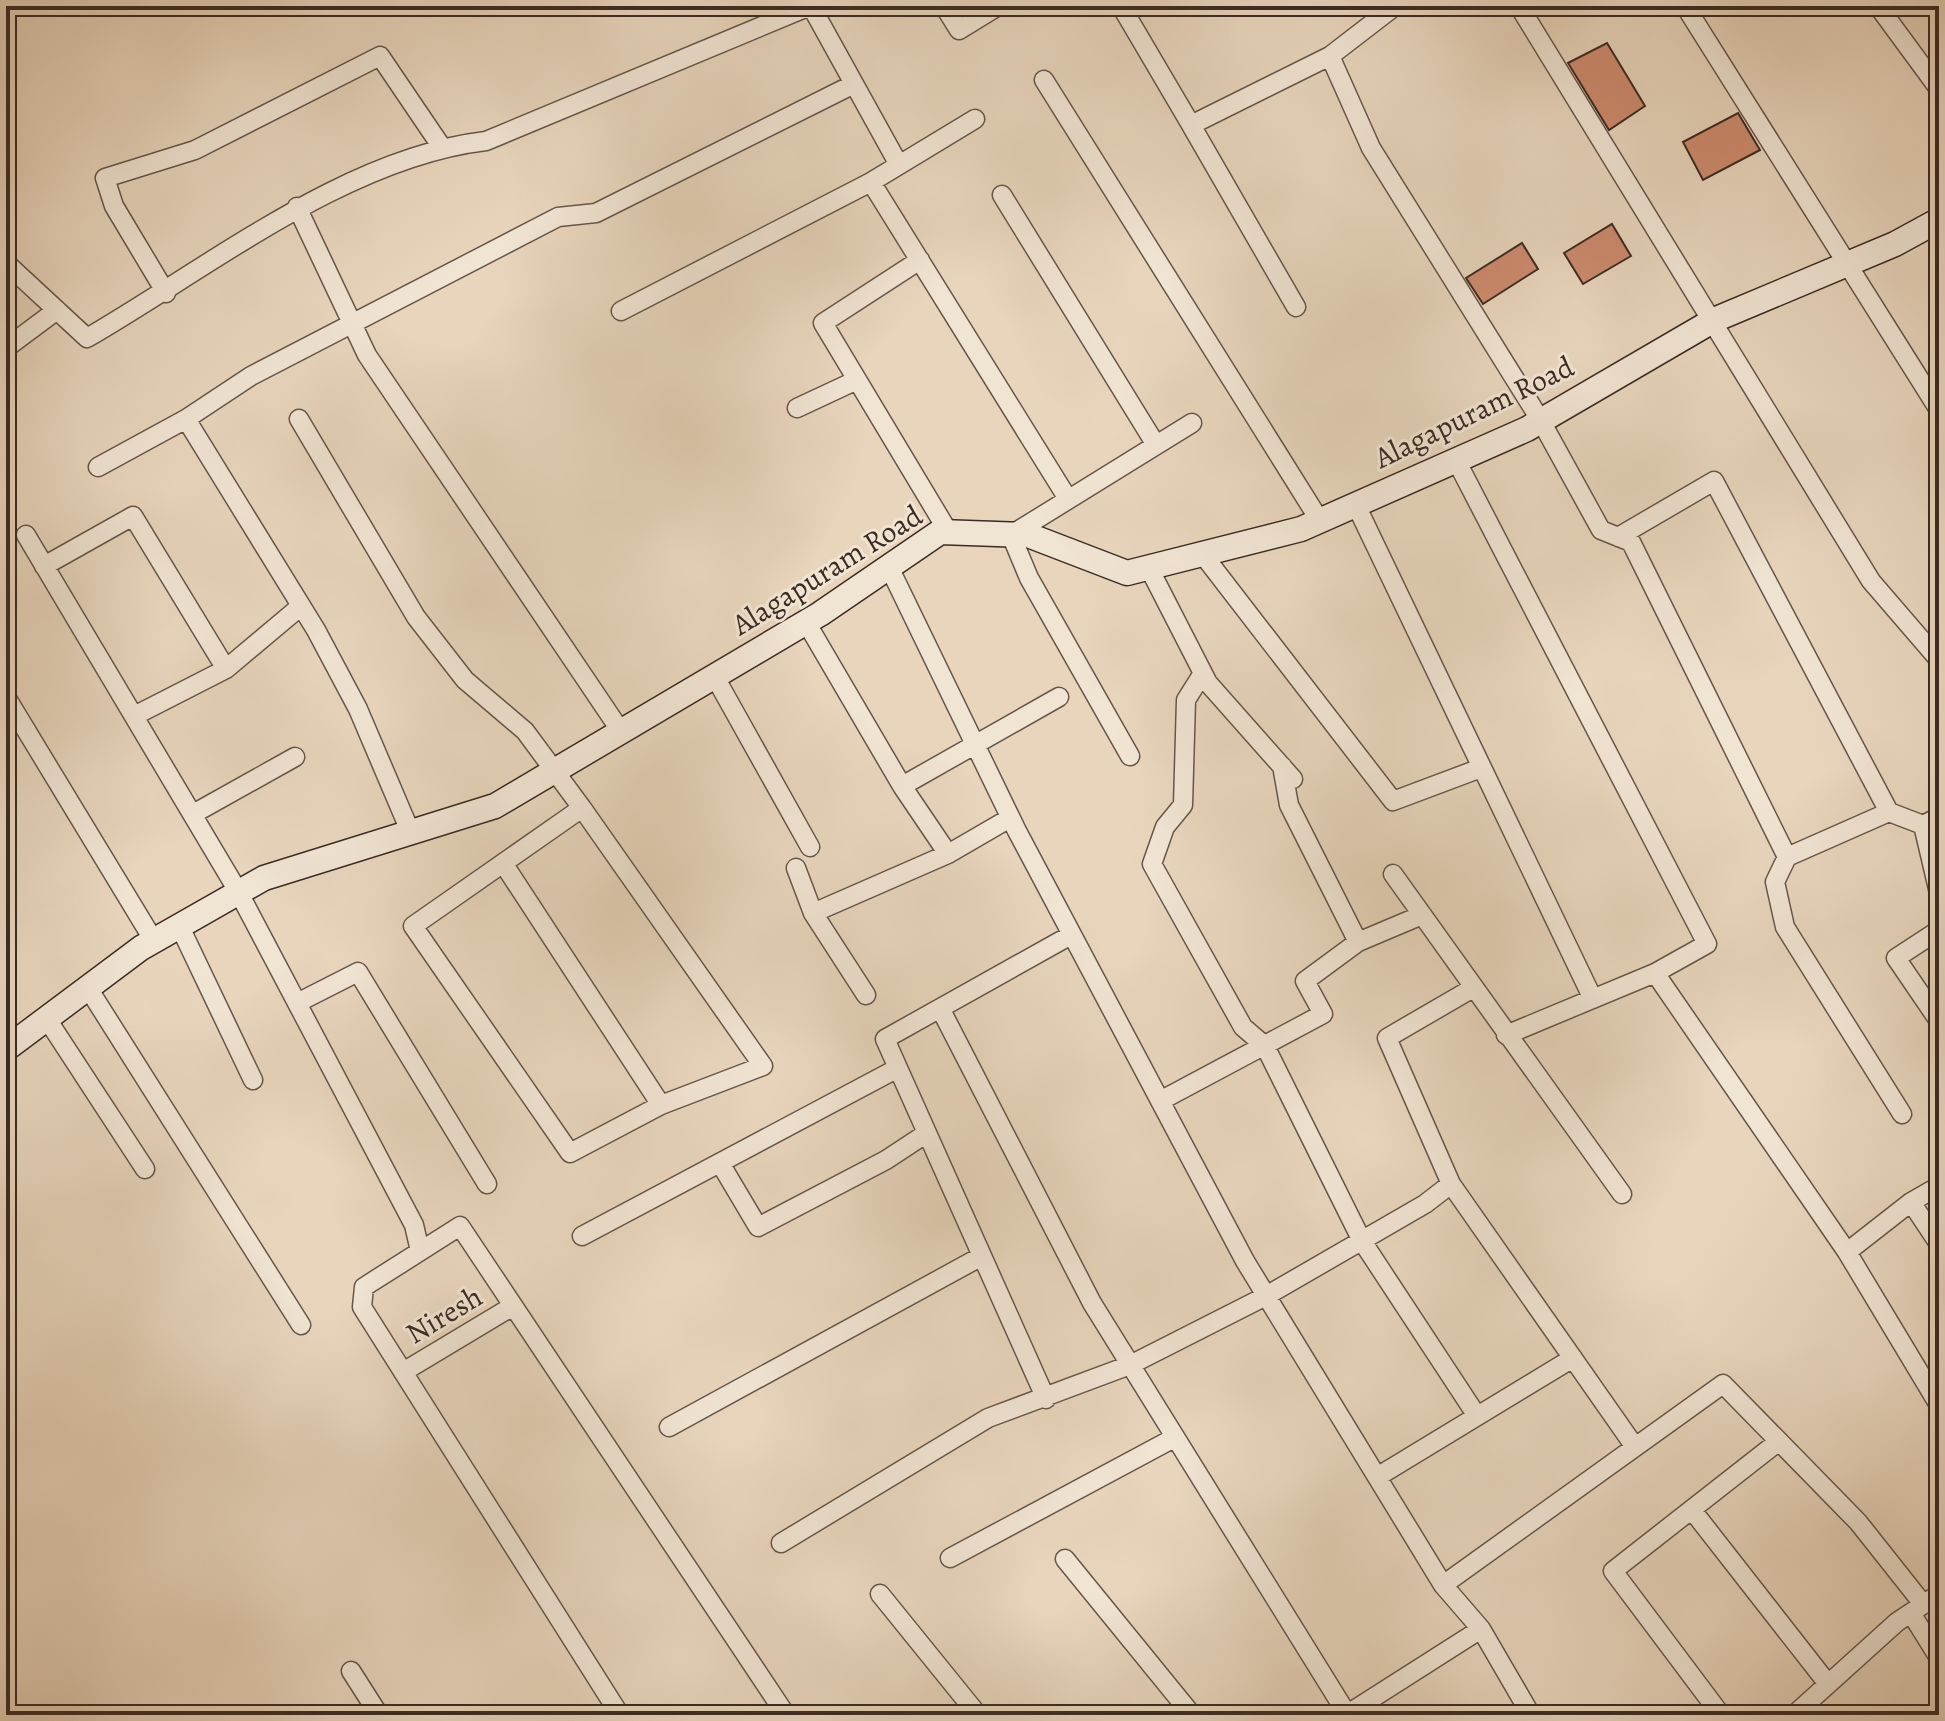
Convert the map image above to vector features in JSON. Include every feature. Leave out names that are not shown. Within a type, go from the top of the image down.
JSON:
[{"type":"main road","name":"Alagapuram Road","points":[[6,1049],[154,941],[264,878],[495,806],[806,622],[940,532],[1028,535],[1127,573],[1204,556],[1320,521],[1541,421],[1714,320],[1846,265],[1939,220]]},
{"type":"street","points":[[6,263],[87,338],[166,293],[297,207],[441,146],[486,141],[810,6],[899,165]]},
{"type":"street","points":[[944,6],[959,30],[998,6]]},
{"type":"street","points":[[1121,6],[1296,307]]},
{"type":"street","points":[[1191,125],[1330,56],[1395,6]]},
{"type":"street","points":[[1519,6],[1871,581],[1939,660]]},
{"type":"street","points":[[1685,6],[1939,410]]},
{"type":"street","points":[[1878,6],[1939,89]]},
{"type":"street","points":[[166,293],[114,206],[105,178],[195,150],[380,56],[441,146]]},
{"type":"street","points":[[1330,56],[1371,148],[1541,421],[1601,530],[1631,542],[1787,857]]},
{"type":"street","points":[[1044,80],[1320,521]]},
{"type":"street","points":[[98,467],[186,419],[251,376],[558,217],[596,213],[854,84]]},
{"type":"street","points":[[621,311],[871,182],[975,119]]},
{"type":"street","points":[[871,182],[1068,499]]},
{"type":"street","points":[[1002,195],[1156,445]]},
{"type":"street","points":[[297,207],[367,355],[622,733]]},
{"type":"street","points":[[920,260],[823,323],[949,533]]},
{"type":"street","points":[[6,348],[57,310]]},
{"type":"street","points":[[797,408],[857,380]]},
{"type":"street","points":[[186,419],[301,606],[358,709],[410,831]]},
{"type":"street","points":[[299,419],[416,617],[465,680],[525,731],[556,771],[582,808],[763,1066],[661,1105],[570,1153],[413,926],[582,808]]},
{"type":"street","points":[[1130,756],[1029,578],[1011,535],[1192,423]]},
{"type":"street","points":[[1456,460],[1707,944],[1655,973],[1506,1035]]},
{"type":"street","points":[[1618,537],[1714,481],[1889,812]]},
{"type":"street","points":[[1356,505],[1593,999]]},
{"type":"street","points":[[44,566],[133,516],[226,669]]},
{"type":"street","points":[[26,535],[239,893],[414,1225],[420,1251]]},
{"type":"street","points":[[1204,556],[1393,801],[1481,768]]},
{"type":"street","points":[[889,567],[1010,818],[1266,1296],[1443,1585],[1481,1629],[1531,1715]]},
{"type":"street","points":[[1149,568],[1203,673],[1288,772],[1289,805],[1358,942]]},
{"type":"street","points":[[134,716],[226,669],[301,606]]},
{"type":"street","points":[[806,622],[902,786],[948,854]]},
{"type":"street","points":[[1203,673],[1186,700],[1183,805],[1165,827],[1152,864],[1243,1027],[1265,1046],[1362,1241],[1477,1416]]},
{"type":"street","points":[[715,677],[810,847]]},
{"type":"street","points":[[6,697],[154,941]]},
{"type":"street","points":[[902,786],[1059,697]]},
{"type":"street","points":[[193,814],[295,757]]},
{"type":"street","points":[[1902,1114],[1785,927],[1775,882],[1787,857],[1889,812],[1931,821],[1939,893]]},
{"type":"street","points":[[813,913],[948,854],[1010,818]]},
{"type":"street","points":[[503,863],[661,1105]]},
{"type":"street","points":[[796,868],[813,913],[866,995]]},
{"type":"street","points":[[1393,874],[1622,1194]]},
{"type":"street","points":[[1160,1101],[1323,1014],[1305,981],[1358,942],[1422,915]]},
{"type":"street","points":[[180,927],[253,1080]]},
{"type":"street","points":[[1939,930],[1896,958],[1939,1021]]},
{"type":"street","points":[[1046,1399],[885,1039],[1071,935]]},
{"type":"street","points":[[297,1003],[358,972],[487,1184]]},
{"type":"street","points":[[1655,973],[1847,1252],[1939,1405]]},
{"type":"street","points":[[88,988],[301,1325]]},
{"type":"street","points":[[1473,988],[1387,1038],[1451,1184],[1635,1447]]},
{"type":"street","points":[[940,1008],[1092,1303],[1346,1714],[1481,1629]]},
{"type":"street","points":[[47,1019],[145,1169]]},
{"type":"street","points":[[582,1236],[898,1068]]},
{"type":"street","points":[[720,1163],[758,1227],[886,1160],[927,1133]]},
{"type":"street","points":[[781,1543],[988,1418],[1046,1399],[1130,1365],[1266,1296],[1425,1204],[1451,1184]]},
{"type":"street","points":[[1847,1252],[1911,1202],[1939,1186]]},
{"type":"street","points":[[1911,1202],[1939,1244]]},
{"type":"street","points":[[620,1715],[362,1307],[364,1287],[460,1226],[786,1715]]},
{"type":"street","points":[[669,1427],[982,1256]]},
{"type":"street","name":"Niresh","points":[[403,1372],[513,1306]]},
{"type":"street","points":[[1377,1477],[1573,1358]]},
{"type":"street","points":[[1443,1585],[1723,1384],[1858,1522],[1924,1604],[1939,1658]]},
{"type":"street","points":[[950,1558],[1174,1438]]},
{"type":"street","points":[[1721,1715],[1613,1571],[1779,1441]]},
{"type":"street","points":[[1692,1510],[1828,1684]]},
{"type":"street","points":[[1065,1559],[1192,1715]]},
{"type":"street","points":[[880,1594],[978,1715]]},
{"type":"street","points":[[1803,1712],[1828,1684],[1924,1604]]},
{"type":"street","points":[[351,1671],[379,1715]]},
{"type":"building","points":[[1607,43],[1645,106],[1609,130],[1568,63]]},
{"type":"building","points":[[1738,113],[1760,150],[1703,180],[1683,142]]},
{"type":"building","points":[[1612,224],[1631,256],[1583,284],[1564,253]]},
{"type":"building","points":[[1522,243],[1538,269],[1483,304],[1466,278]]}]
